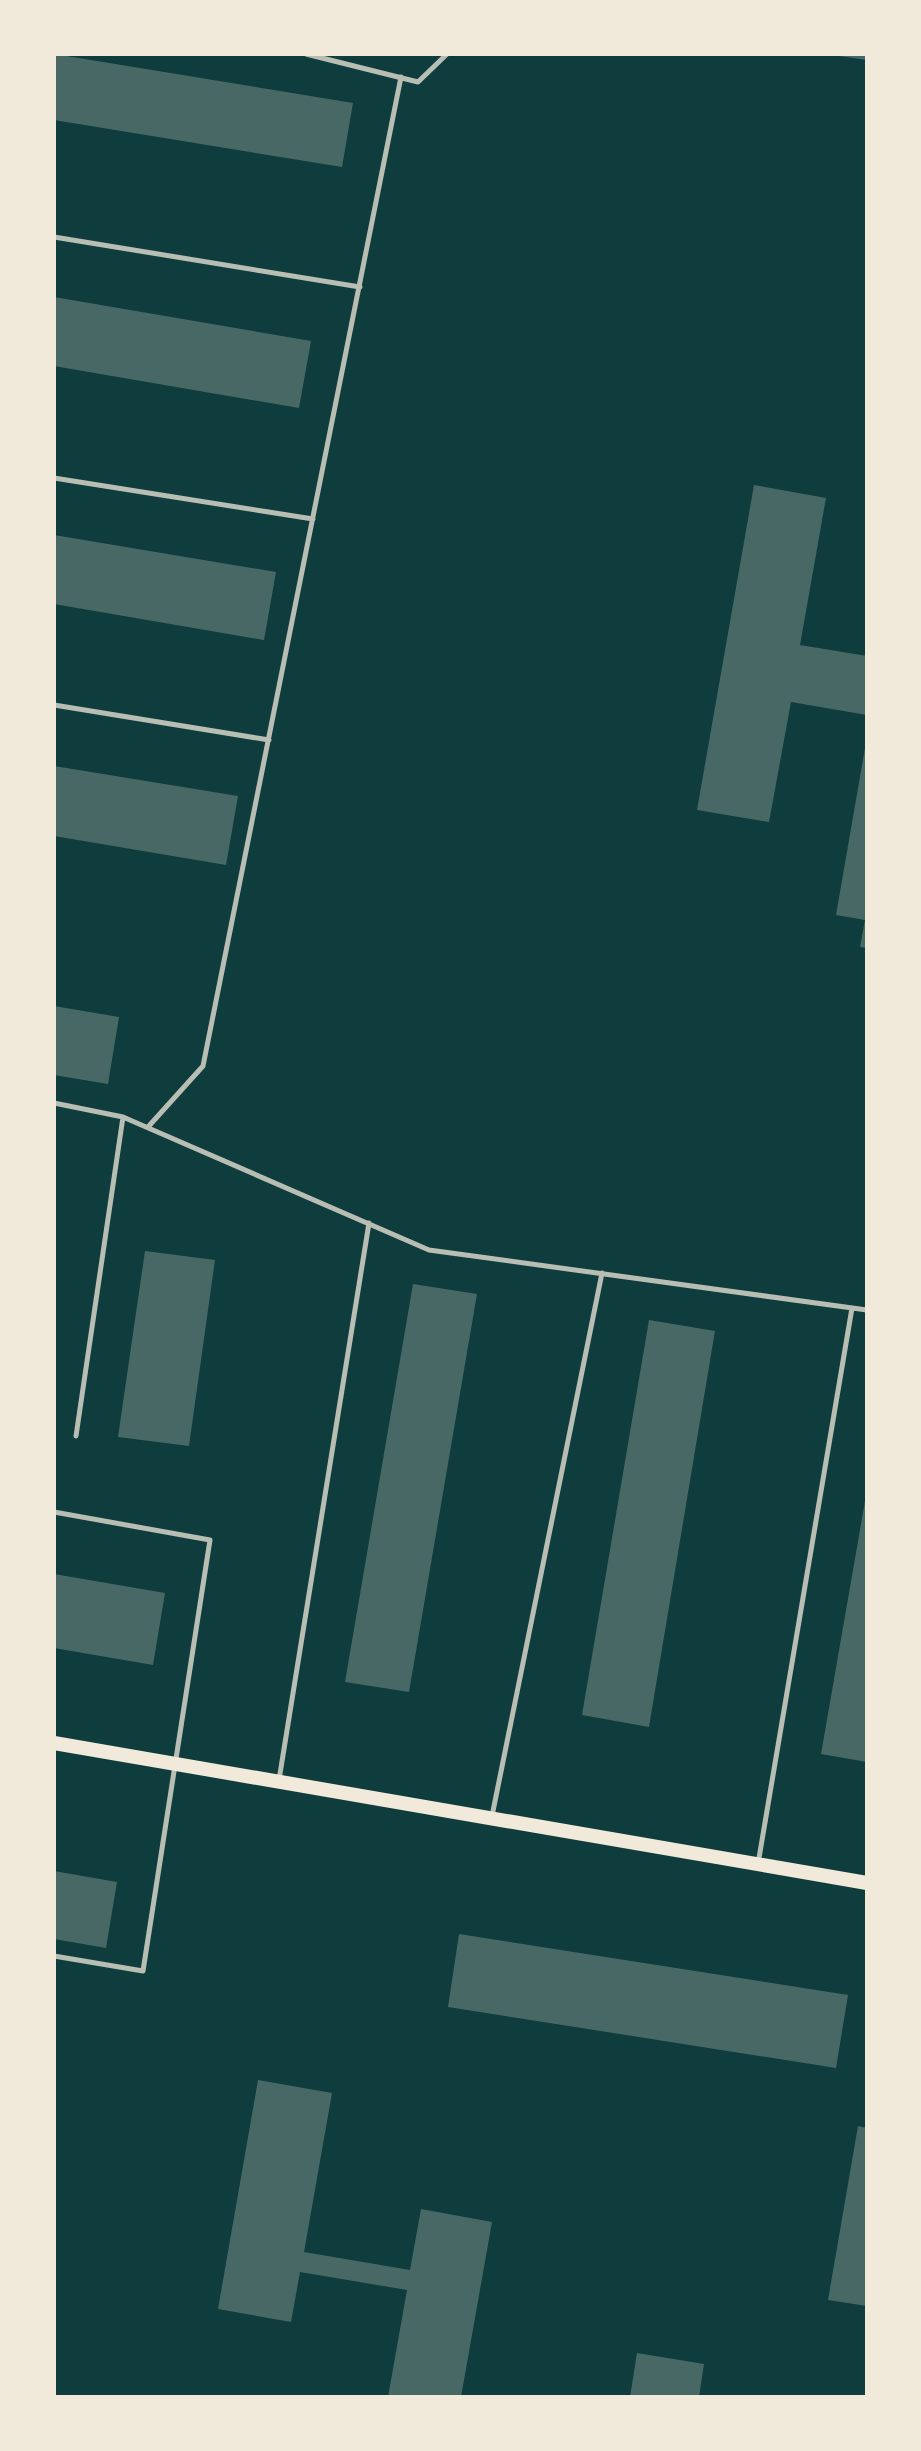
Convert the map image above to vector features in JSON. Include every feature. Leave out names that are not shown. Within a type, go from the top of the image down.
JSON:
[{"type":"main road","points":[[54,1743],[867,1883]]},
{"type":"lane","points":[[306,54],[418,82],[447,54]]},
{"type":"lane","points":[[148,1127],[203,1066],[401,77]]},
{"type":"lane","points":[[54,237],[360,287]]},
{"type":"lane","points":[[54,478],[313,519]]},
{"type":"lane","points":[[54,705],[269,740]]},
{"type":"lane","points":[[54,1103],[123,1117],[429,1250],[867,1310]]},
{"type":"lane","points":[[76,1436],[123,1117]]},
{"type":"lane","points":[[278,1782],[369,1223]]},
{"type":"lane","points":[[491,1818],[602,1273]]},
{"type":"lane","points":[[758,1864],[852,1308]]},
{"type":"lane","points":[[54,1512],[210,1540],[143,1971],[54,1956]]},
{"type":"building","points":[[54,54],[353,103],[342,167],[54,120]]},
{"type":"building","points":[[867,54],[867,60],[839,56]]},
{"type":"building","points":[[54,297],[311,341],[299,408],[54,366]]},
{"type":"building","points":[[754,485],[826,498],[800,645],[867,656],[867,715],[791,702],[769,822],[697,810]]},
{"type":"building","points":[[54,535],[276,572],[264,640],[54,604]]},
{"type":"building","points":[[865,748],[867,948],[860,947],[865,920],[836,915]]},
{"type":"building","points":[[54,766],[238,796],[226,865],[54,836]]},
{"type":"building","points":[[54,1006],[119,1017],[108,1084],[54,1075]]},
{"type":"building","points":[[145,1251],[215,1260],[189,1446],[118,1437]]},
{"type":"building","points":[[413,1284],[477,1294],[409,1692],[345,1682]]},
{"type":"building","points":[[649,1320],[715,1331],[649,1727],[582,1715]]},
{"type":"building","points":[[867,1501],[867,1762],[821,1754]]},
{"type":"building","points":[[54,1574],[165,1593],[153,1665],[54,1648]]},
{"type":"building","points":[[54,1871],[117,1882],[106,1948],[54,1939]]},
{"type":"building","points":[[459,1934],[848,1995],[836,2068],[448,2007]]},
{"type":"building","points":[[258,2080],[332,2093],[304,2252],[410,2270],[421,2209],[492,2222],[461,2397],[388,2397],[407,2290],[300,2272],[291,2322],[218,2309]]},
{"type":"building","points":[[858,2126],[867,2128],[867,2306],[828,2300]]},
{"type":"building","points":[[637,2353],[704,2364],[699,2397],[630,2397]]}]
